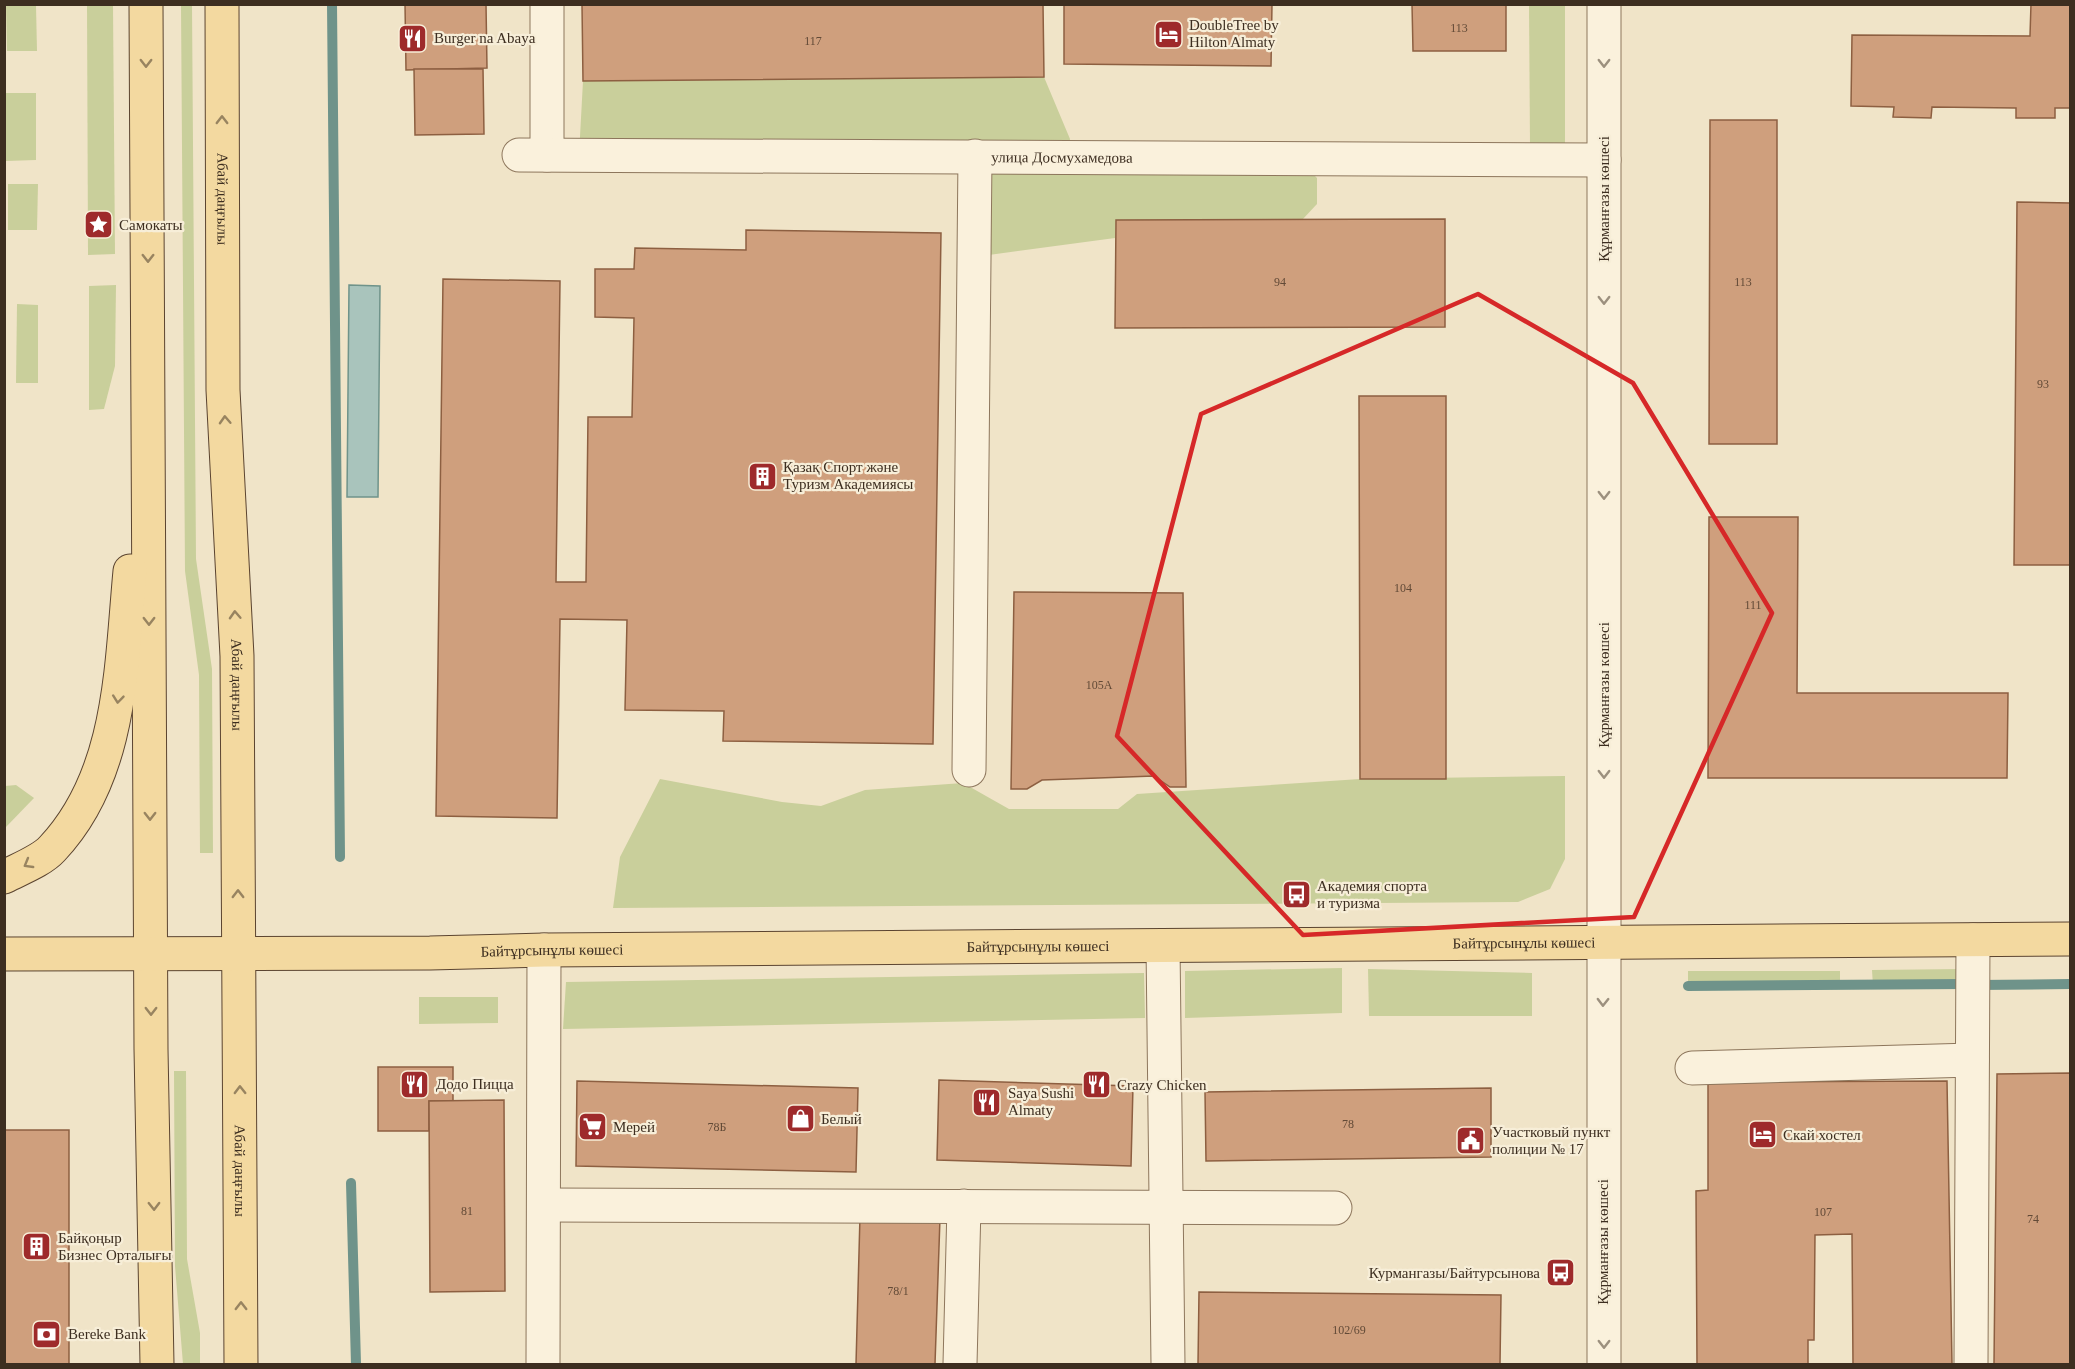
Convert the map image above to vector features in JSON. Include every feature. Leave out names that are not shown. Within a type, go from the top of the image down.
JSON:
[{"type":"main road","points":[[146,4],[151,953],[157,1365]]},
{"type":"main road","name":"Абай даңғылы","points":[[222,4],[223,390],[237,656],[241,1365]]},
{"type":"main road","points":[[4,877],[51,851],[72,824],[97,780],[116,714],[148,390]]},
{"type":"main road","name":"Байтұрсынұлы көшесі","points":[[4,954],[430,953],[544,950],[2070,939]]},
{"type":"street","name":"улица Досмухамедова","points":[[547,4],[533,155],[1604,160]]},
{"type":"street","name":"Құрманғазы көшесі","points":[[1604,4],[1604,1365]]},
{"type":"street","points":[[969,770],[975,156]]},
{"type":"street","points":[[1971,1365],[1973,940]]},
{"type":"street","points":[[1163,946],[1167,1365]]},
{"type":"street","points":[[543,1365],[544,950]]},
{"type":"street","points":[[1692,1068],[1972,1060]]},
{"type":"street","points":[[545,1205],[1335,1208]]},
{"type":"street","points":[[960,1365],[964,1206]]},
{"type":"highlighted area","points":[[1478,294],[1633,383],[1772,613],[1634,917],[1303,935],[1117,736],[1201,414]]},
{"type":"green space","points":[[6,5],[36,5],[37,51],[7,51]]},
{"type":"green space","points":[[87,5],[113,5],[115,254],[88,255]]},
{"type":"green space","points":[[181,5],[192,5],[196,559],[212,669],[213,853],[200,853],[199,675],[185,571]]},
{"type":"green space","points":[[1529,5],[1565,5],[1565,146],[1530,146]]},
{"type":"green space","points":[[1044,77],[1070,139],[1068,153],[1298,159],[1317,178],[1317,204],[1302,220],[1116,220],[1115,238],[974,257],[975,157],[579,155],[583,81]]},
{"type":"green space","points":[[6,93],[36,93],[36,160],[6,161]]},
{"type":"green space","points":[[8,184],[38,184],[37,230],[8,230]]},
{"type":"green space","points":[[116,285],[115,366],[104,409],[89,410],[89,286]]},
{"type":"green space","points":[[17,304],[38,305],[38,383],[16,383]]},
{"type":"green space","points":[[1565,776],[1565,859],[1550,889],[1518,902],[613,908],[620,857],[660,779],[782,802],[821,806],[865,790],[963,783],[1009,809],[1118,809],[1137,794],[1360,779]]},
{"type":"green space","points":[[16,785],[34,798],[5,828],[5,786]]},
{"type":"green space","points":[[1342,968],[1342,1013],[1185,1018],[1185,971]]},
{"type":"green space","points":[[1368,969],[1532,973],[1532,1016],[1369,1016]]},
{"type":"green space","points":[[1963,969],[1964,984],[1873,986],[1872,970]]},
{"type":"green space","points":[[1688,971],[1840,971],[1840,986],[1688,986]]},
{"type":"green space","points":[[1144,973],[1145,1018],[563,1029],[566,982]]},
{"type":"green space","points":[[419,997],[498,997],[498,1023],[419,1024]]},
{"type":"green space","points":[[174,1071],[186,1071],[187,1259],[200,1333],[200,1364],[183,1364],[175,1266]]},
{"type":"water","points":[[349,285],[380,286],[378,497],[347,497]]},
{"type":"building","points":[[405,4],[486,4],[487,68],[406,70]]},
{"type":"building","points":[[1043,4],[1044,77],[583,81],[582,5]]},
{"type":"building","name":"DoubleTree by Hilton Almaty","points":[[1064,4],[1272,4],[1271,66],[1064,64]]},
{"type":"building","points":[[1412,4],[1506,4],[1506,51],[1413,51]]},
{"type":"building","points":[[2031,4],[2070,4],[2070,108],[2055,108],[2055,118],[2016,118],[2016,108],[1932,107],[1931,118],[1893,117],[1894,107],[1851,106],[1852,35],[2030,36]]},
{"type":"building","points":[[414,69],[483,69],[484,134],[415,135]]},
{"type":"building","points":[[1710,120],[1777,120],[1777,444],[1709,444]]},
{"type":"building","points":[[2017,202],[2070,203],[2070,565],[2014,565]]},
{"type":"building","points":[[1445,219],[1445,327],[1115,328],[1116,220]]},
{"type":"building","name":"Қазақ Спорт және Туризм Академиясы","points":[[746,230],[941,233],[933,744],[723,741],[724,711],[625,710],[627,620],[560,619],[557,818],[436,816],[443,279],[560,281],[556,582],[586,582],[588,417],[632,417],[634,318],[595,317],[595,269],[634,269],[635,248],[746,250]]},
{"type":"building","points":[[1359,396],[1446,396],[1446,779],[1360,779]]},
{"type":"building","points":[[1709,517],[1798,517],[1797,693],[2008,693],[2007,778],[1708,778]]},
{"type":"building","points":[[1014,592],[1183,593],[1186,787],[1170,787],[1154,776],[1042,780],[1027,789],[1011,789]]},
{"type":"building","name":"Додо Пицца","points":[[378,1067],[453,1067],[453,1101],[429,1101],[429,1131],[378,1131]]},
{"type":"building","points":[[2070,1073],[2070,1364],[1994,1364],[1997,1074]]},
{"type":"building","points":[[939,1080],[1133,1086],[1131,1166],[937,1160]]},
{"type":"building","points":[[577,1081],[858,1088],[856,1172],[576,1166]]},
{"type":"building","points":[[1947,1081],[1952,1364],[1853,1364],[1852,1234],[1815,1235],[1814,1340],[1808,1340],[1808,1364],[1697,1364],[1696,1191],[1708,1190],[1708,1082]]},
{"type":"building","points":[[1491,1088],[1491,1157],[1206,1161],[1205,1092]]},
{"type":"building","points":[[504,1100],[505,1291],[430,1292],[429,1101]]},
{"type":"building","name":"Байқоңыр Бизнес Орталығы","points":[[4,1130],[69,1130],[69,1364],[4,1364]]},
{"type":"building","points":[[860,1216],[940,1218],[935,1364],[856,1364]]},
{"type":"building","points":[[1199,1292],[1501,1295],[1500,1364],[1198,1364]]},
{"type":"waterway","points":[[332,4],[340,857]]},
{"type":"waterway","points":[[1688,986],[1964,984]]},
{"type":"waterway","points":[[1977,985],[2070,984]]},
{"type":"waterway","points":[[351,1183],[356,1364]]},
{"type":"place","name":"DoubleTree by Hilton Almaty","points":[[1168,34]]},
{"type":"place","name":"Burger na Abaya","points":[[413,38]]},
{"type":"place","name":"Самокаты","points":[[98,225]]},
{"type":"place","name":"Қазақ Спорт және Туризм Академиясы","points":[[762,476]]},
{"type":"place","name":"Академия спорта и туризма","points":[[1296,895]]},
{"type":"place","name":"Додо Пицца","points":[[415,1084]]},
{"type":"place","name":"Crazy Chicken","points":[[1096,1085]]},
{"type":"place","name":"Saya Sushi Almaty","points":[[987,1102]]},
{"type":"place","name":"Белый","points":[[800,1119]]},
{"type":"place","name":"Мерей","points":[[592,1127]]},
{"type":"place","name":"Скай хостел","points":[[1762,1135]]},
{"type":"place","name":"Участковый пункт полиции № 17","points":[[1471,1141]]},
{"type":"place","name":"Байқоңыр Бизнес Орталығы","points":[[37,1247]]},
{"type":"place","name":"Курмангазы/Байтурсынова","points":[[1561,1273]]},
{"type":"place","name":"Bereke Bank","points":[[47,1334]]}]
